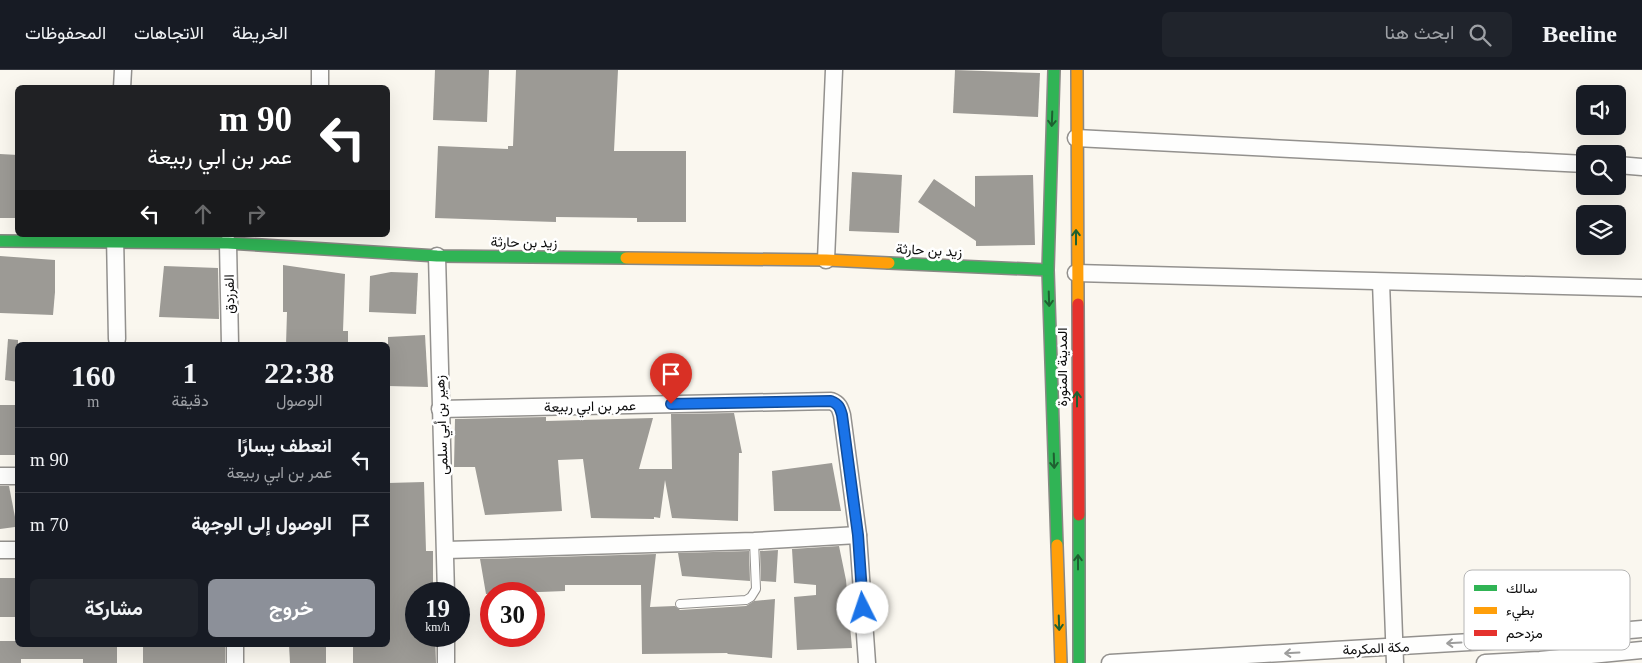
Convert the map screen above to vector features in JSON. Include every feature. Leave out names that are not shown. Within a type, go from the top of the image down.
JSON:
[{"type":"main road","points":[[1054,70],[1048,270],[1061,663]]},
{"type":"main road","name":"المدينة المنورة","points":[[1076,70],[1079,663]]},
{"type":"main road","name":"زيد بن حارثة","points":[[0,241],[115,238],[228,243],[321,242],[437,256],[826,260],[1048,270]]},
{"type":"street","points":[[122,85],[123,70]]},
{"type":"street","points":[[320,70],[320,85]]},
{"type":"street","points":[[826,260],[834,70]]},
{"type":"street","points":[[1076,138],[1576,164]]},
{"type":"street","points":[[1626,165],[1642,166]]},
{"type":"street","points":[[115,238],[117,339]]},
{"type":"street","name":"الفرزدق","points":[[228,243],[230,342]]},
{"type":"street","name":"زهير بن أبي سلمى","points":[[437,256],[446,582]]},
{"type":"street","points":[[1076,274],[1642,288]]},
{"type":"street","points":[[1381,282],[1395,663]]},
{"type":"street","name":"عمر بن ابي ربيعة","points":[[440,409],[831,401],[840,407],[842,415],[858,535],[867,663]]},
{"type":"street","points":[[0,476],[15,476]]},
{"type":"street","points":[[446,550],[754,541],[858,535]]},
{"type":"street","points":[[0,550],[15,550]]},
{"type":"street","name":"مكة المكرمة","points":[[1110,663],[1464,642]]},
{"type":"street","points":[[235,647],[235,663]]},
{"type":"street","points":[[446,647],[446,663]]},
{"type":"street","points":[[1485,663],[1523,662],[1642,650]]},
{"type":"lane","points":[[680,604],[746,600],[752,597],[756,589],[754,541]]},
{"type":"building","points":[[435,70],[489,70],[487,122],[433,120]]},
{"type":"building","points":[[516,70],[618,70],[614,151],[686,151],[686,222],[637,222],[637,218],[556,217],[556,222],[435,218],[438,146],[508,149],[508,146],[513,146]]},
{"type":"building","points":[[955,70],[1040,73],[1038,117],[953,113]]},
{"type":"building","points":[[0,154],[15,155],[15,218],[0,218]]},
{"type":"building","points":[[852,172],[902,175],[899,233],[849,231]]},
{"type":"building","points":[[1033,175],[1035,245],[976,246],[976,241],[918,202],[934,179],[975,207],[975,176]]},
{"type":"building","points":[[0,256],[55,260],[53,315],[0,313]]},
{"type":"building","points":[[283,265],[345,274],[343,331],[348,331],[348,342],[286,342],[287,312],[283,312]]},
{"type":"building","points":[[164,266],[218,268],[219,319],[159,317]]},
{"type":"building","points":[[391,272],[418,273],[416,314],[369,312],[370,276]]},
{"type":"building","points":[[425,335],[428,387],[390,386],[390,342],[388,342],[388,337]]},
{"type":"building","points":[[8,339],[18,340],[18,342],[15,342],[15,382],[5,380]]},
{"type":"building","points":[[0,405],[15,405],[15,455],[0,455]]},
{"type":"building","points":[[734,413],[742,453],[739,453],[738,521],[672,518],[665,480],[660,518],[591,518],[583,459],[558,460],[562,511],[485,515],[475,467],[454,467],[455,419],[546,417],[546,421],[653,418],[639,469],[672,469],[671,414]]},
{"type":"building","points":[[832,463],[841,511],[774,511],[772,471]]},
{"type":"building","points":[[424,482],[426,551],[433,551],[433,582],[405,582],[405,647],[435,647],[436,663],[353,663],[353,647],[390,647],[390,483]]},
{"type":"building","points":[[0,486],[9,486],[15,527],[0,529]]},
{"type":"building","points":[[839,546],[846,580],[852,648],[797,650],[794,597],[816,595],[816,585],[794,583],[792,549]]},
{"type":"building","points":[[778,550],[776,582],[761,581],[760,551]]},
{"type":"building","points":[[749,551],[750,581],[682,576],[678,553]]},
{"type":"building","points":[[656,554],[650,607],[675,606],[680,610],[746,606],[754,601],[775,599],[772,658],[727,653],[642,654],[641,585],[565,585],[565,591],[545,592],[545,582],[484,582],[480,559]]},
{"type":"building","points":[[0,578],[15,578],[15,617],[0,617]]},
{"type":"building","points":[[0,641],[15,641],[15,647],[117,647],[117,663],[83,663],[83,659],[21,659],[21,663],[0,663]]},
{"type":"building","points":[[143,647],[225,647],[225,663],[143,663]]},
{"type":"building","points":[[289,647],[326,647],[326,663],[290,663]]},
{"type":"traffic: fast","points":[[1054,70],[1048,270],[1057,545]]},
{"type":"traffic: fast","points":[[0,241],[228,243],[437,256],[626,258]]},
{"type":"traffic: fast","points":[[889,263],[1048,270]]},
{"type":"traffic: fast","points":[[1079,515],[1079,663]]},
{"type":"traffic: slow","points":[[1077,70],[1078,304]]},
{"type":"traffic: slow","points":[[626,258],[826,260],[889,263]]},
{"type":"traffic: slow","points":[[1057,545],[1061,663]]},
{"type":"traffic: jam","points":[[1078,304],[1079,515]]},
{"type":"route","points":[[671,404],[831,401],[840,407],[858,535],[863,608]]}]
